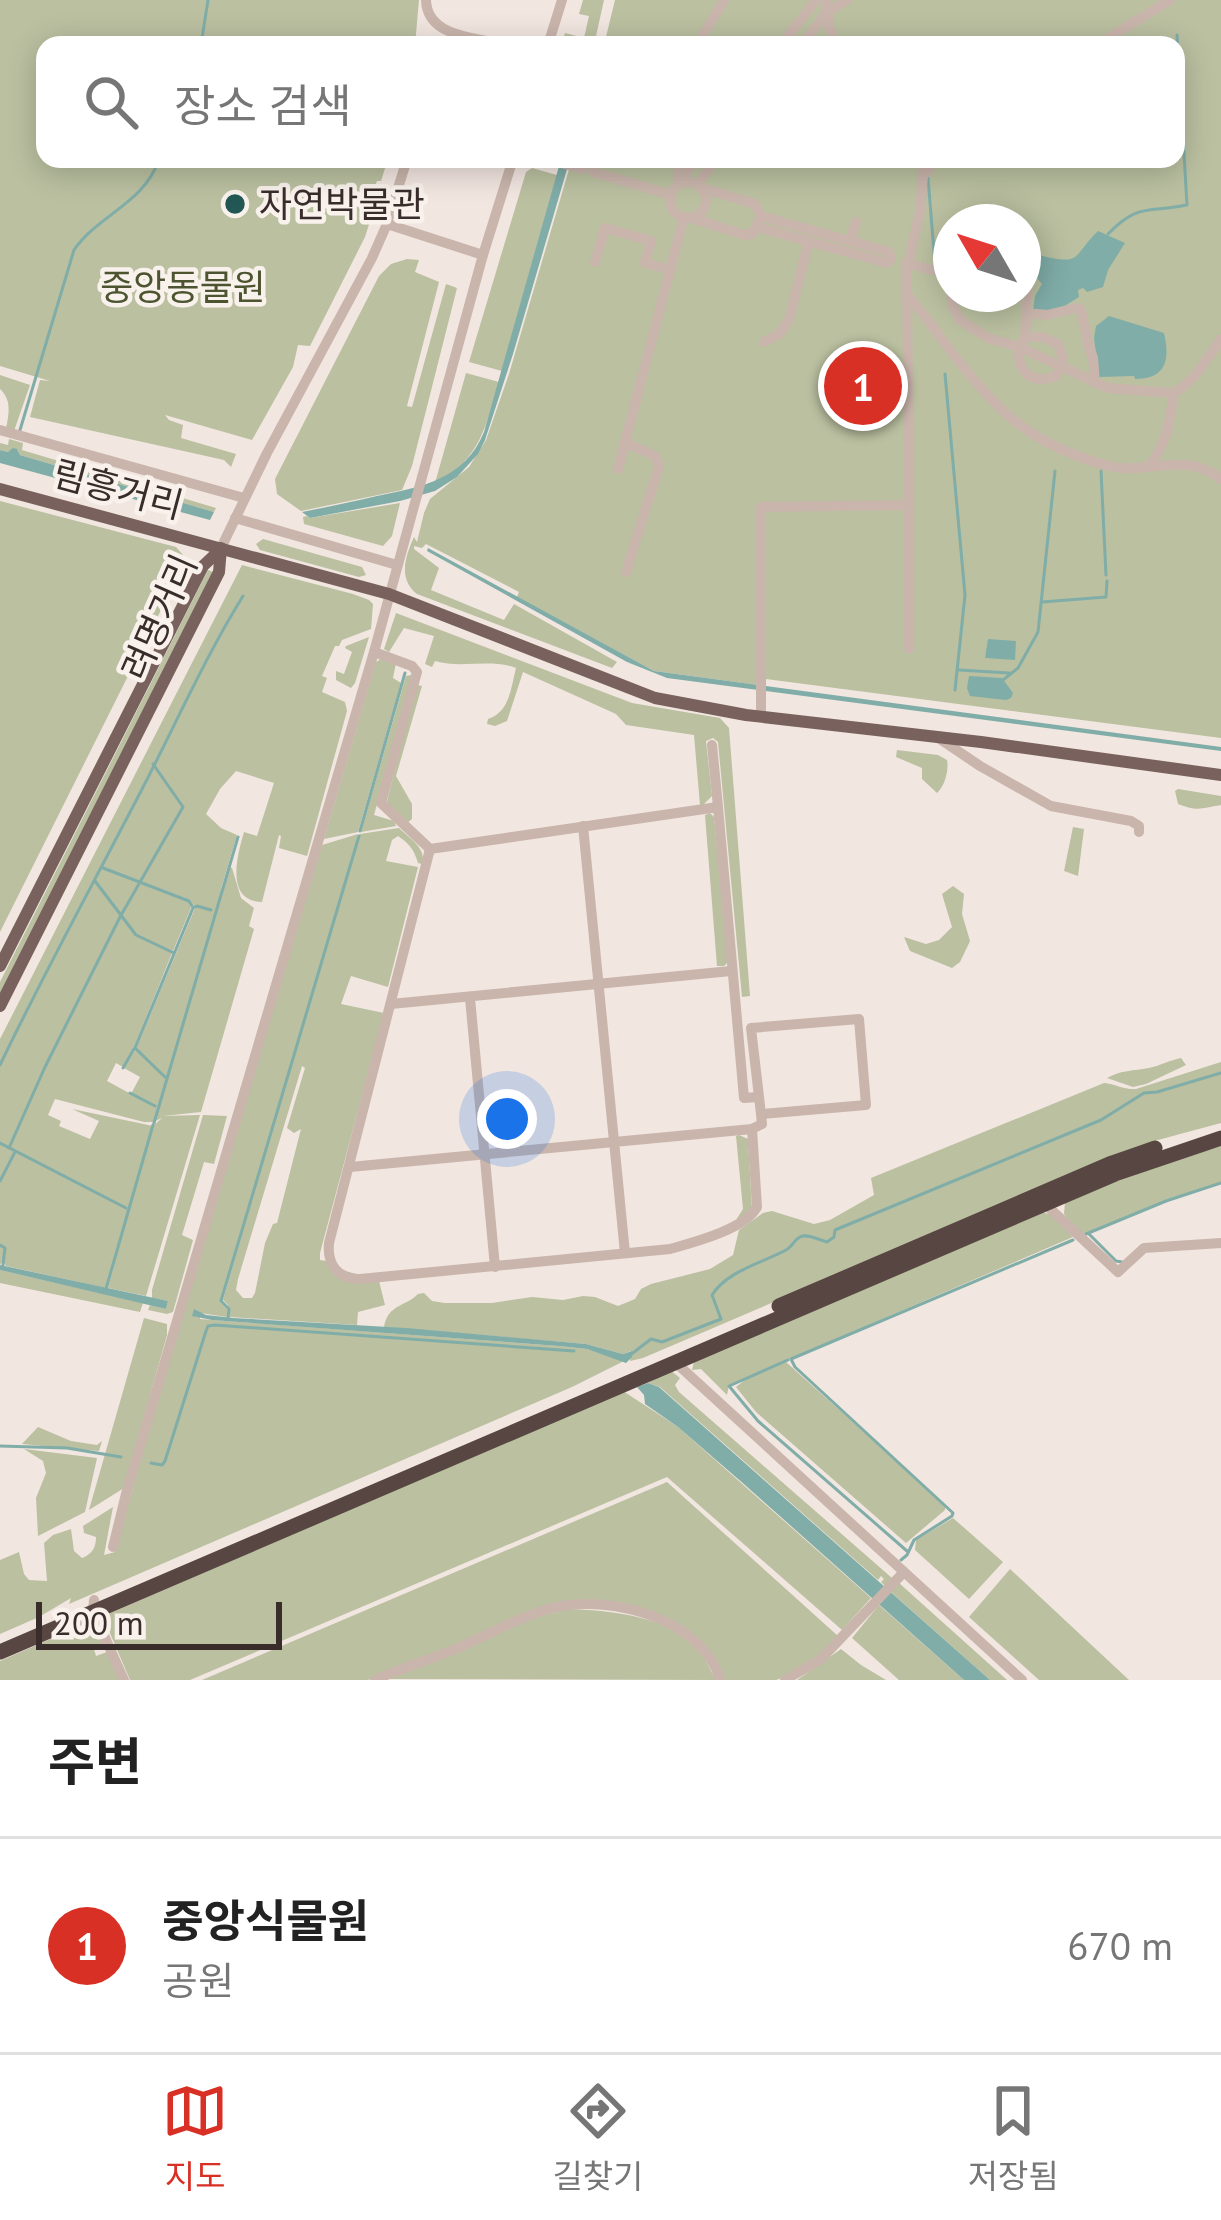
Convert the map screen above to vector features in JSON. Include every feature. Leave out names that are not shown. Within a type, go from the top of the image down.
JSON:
[{"type":"highway","points":[[644,1370],[675,1362],[1221,1133]]},
{"type":"highway","points":[[0,1652],[94,1606],[1112,1163],[1221,1133]]},
{"type":"highway","points":[[0,1641],[94,1606]]},
{"type":"main road","name":"림흥거리","points":[[0,489],[389,594],[655,698],[761,717],[1221,775]]},
{"type":"main road","name":"려명거리","points":[[0,966],[203,566],[221,548]]},
{"type":"main road","name":"려명거리","points":[[0,1006],[219,572],[221,548]]},
{"type":"street","points":[[426,0],[427,11],[441,29],[470,36]]},
{"type":"street","points":[[551,36],[562,0]]},
{"type":"street","points":[[702,36],[724,0]]},
{"type":"street","points":[[789,36],[815,0]]},
{"type":"street","points":[[808,36],[826,6],[847,0]]},
{"type":"street","points":[[1111,36],[1170,0]]},
{"type":"street","points":[[826,6],[834,36]]},
{"type":"street","points":[[439,36],[441,29]]},
{"type":"street","points":[[221,548],[362,277],[387,224],[404,168]]},
{"type":"street","points":[[113,1547],[510,168]]},
{"type":"street","points":[[579,168],[674,189],[698,186],[749,201],[759,208],[752,234],[686,217],[672,207],[674,189],[678,168]]},
{"type":"street","points":[[674,189],[690,168]]},
{"type":"street","points":[[698,186],[710,168]]},
{"type":"street","points":[[909,649],[907,295],[922,168]]},
{"type":"street","points":[[923,176],[929,168]]},
{"type":"street","points":[[686,217],[704,207],[705,195],[698,186]]},
{"type":"street","points":[[617,470],[686,217]]},
{"type":"street","points":[[759,221],[887,263],[891,259]]},
{"type":"street","points":[[850,241],[856,222]]},
{"type":"street","points":[[387,224],[483,255]]},
{"type":"street","points":[[595,262],[604,228],[651,241],[645,262],[669,269]]},
{"type":"street","points":[[810,236],[889,252],[891,259]]},
{"type":"street","points":[[764,342],[779,334],[789,320],[810,236]]},
{"type":"street","points":[[891,259],[933,270]]},
{"type":"street","points":[[907,295],[979,386],[1021,428],[1112,467],[1191,464],[1221,479]]},
{"type":"street","points":[[957,312],[988,338],[1022,342],[1042,337],[1058,344],[1063,352],[1062,368],[1051,379],[1034,379],[1021,366],[1022,342],[1026,313],[1081,310],[1094,358],[1095,383]]},
{"type":"street","points":[[1022,342],[1062,368],[1108,388],[1173,393],[1182,389],[1221,339]]},
{"type":"street","points":[[1149,466],[1163,443],[1173,393]]},
{"type":"street","points":[[0,430],[244,498]]},
{"type":"street","points":[[626,443],[655,456],[659,466],[626,572]]},
{"type":"street","points":[[761,717],[761,507],[909,505]]},
{"type":"street","points":[[235,518],[397,565]]},
{"type":"street","points":[[374,652],[417,671],[381,803],[430,849]]},
{"type":"street","points":[[938,737],[1051,806],[1131,821],[1139,832]]},
{"type":"street","points":[[712,745],[744,1098],[758,1096]]},
{"type":"street","points":[[430,849],[718,807]]},
{"type":"street","points":[[583,826],[626,1253]]},
{"type":"street","points":[[430,849],[329,1243],[328,1257],[337,1271],[360,1279],[690,1244],[745,1222],[758,1207],[752,1129]]},
{"type":"street","points":[[391,1004],[731,971]]},
{"type":"street","points":[[470,998],[495,1267]]},
{"type":"street","points":[[350,1167],[752,1129],[762,1124],[751,1028],[859,1019],[866,1105],[761,1114]]},
{"type":"street","points":[[1045,1204],[1118,1272],[1144,1247],[1221,1243]]},
{"type":"street","points":[[675,1362],[899,1576],[1022,1680]]},
{"type":"street","points":[[784,1680],[821,1659],[899,1576]]},
{"type":"street","points":[[375,1680],[516,1620],[587,1604],[636,1612],[674,1627],[706,1652],[720,1680]]},
{"type":"street","points":[[94,1606],[124,1680]]},
{"type":"green space","name":"중앙동물원","points":[[0,0],[419,0],[416,36],[36,36],[36,168],[385,168],[366,209],[373,212],[365,237],[310,346],[298,345],[293,367],[252,440],[165,415],[183,425],[181,438],[236,454],[231,467],[224,460],[30,417],[40,380],[50,381],[0,366]]},
{"type":"green space","points":[[583,0],[604,0],[596,36],[584,36],[589,16],[579,14]]},
{"type":"green space","points":[[615,0],[1221,0],[1221,738],[759,678],[758,685],[654,671],[426,544],[414,549],[439,568],[431,590],[504,620],[514,604],[617,662],[612,668],[417,594],[407,582],[406,560],[414,537],[417,542],[430,499],[469,467],[486,440],[569,168],[1185,168],[1185,36],[606,36]]},
{"type":"green space","points":[[532,168],[557,175],[502,371],[469,362],[526,172]]},
{"type":"green space","points":[[419,260],[415,272],[439,282],[407,406],[412,407],[446,284],[457,288],[402,490],[301,511],[277,494],[275,479],[379,276],[391,264]]},
{"type":"green space","points":[[466,373],[499,382],[472,452],[435,483]]},
{"type":"green space","points":[[0,375],[30,385],[14,431],[6,429],[9,408],[0,389]]},
{"type":"green space","points":[[9,439],[23,443],[22,450],[216,508],[214,512],[20,455],[17,449],[0,450],[0,443],[8,445]]},
{"type":"green space","points":[[0,501],[176,547],[183,555],[183,566],[0,932]]},
{"type":"green space","points":[[400,503],[392,536],[383,546],[304,524],[307,516]]},
{"type":"green space","points":[[263,539],[362,567],[366,575],[260,550],[256,544]]},
{"type":"green space","points":[[242,565],[369,600],[373,604],[371,629],[335,646],[322,676],[327,678],[322,692],[345,702],[347,711],[307,856],[279,848],[279,835],[262,902],[250,900],[238,886],[239,853],[244,832],[257,836],[274,783],[236,771],[206,814],[237,835],[220,892],[230,867],[241,898],[254,908],[249,926],[254,929],[201,1112],[163,1116],[200,1115],[146,1296],[108,1288],[129,1209],[106,1288],[6,1266],[3,1261],[0,1265],[0,1039]],"holes":[[[143,882],[190,900],[195,908],[136,1049],[124,1068],[140,1077],[131,1094],[107,1081],[116,1063],[123,1067],[135,1045],[172,953],[148,941],[173,951],[191,908],[189,902]],[[55,1099],[144,1122],[162,1118],[153,1126],[72,1109],[99,1121],[90,1139],[59,1126],[61,1121],[48,1115]]]},
{"type":"green space","points":[[208,570],[213,572],[0,994],[0,982]]},
{"type":"green space","points":[[396,613],[632,703],[720,718],[729,728],[750,996],[742,997],[718,742],[706,741],[712,796],[700,805],[694,735],[626,725],[616,714],[523,672],[507,721],[487,724],[505,705],[516,668],[435,661],[432,667],[425,664],[434,636],[404,628],[389,652],[384,649]]},
{"type":"green space","points":[[369,637],[355,683],[351,688],[336,680],[336,671],[344,674],[352,652],[346,646]]},
{"type":"green space","points":[[376,662],[396,663],[393,678],[401,683],[358,832],[324,839]]},
{"type":"green space","points":[[411,675],[374,815],[396,826],[361,832],[406,676]]},
{"type":"green space","points":[[417,685],[422,686],[396,776],[412,804],[412,819],[407,823],[387,801]]},
{"type":"green space","points":[[897,750],[947,760],[946,778],[937,793],[922,779],[922,768],[896,757]]},
{"type":"green space","points":[[1178,789],[1221,796],[1221,805],[1196,809],[1178,804]]},
{"type":"green space","points":[[710,813],[728,962],[724,966],[717,966],[705,815]]},
{"type":"green space","points":[[1073,827],[1084,829],[1078,876],[1064,871]]},
{"type":"green space","points":[[399,828],[423,858],[418,863],[406,842],[398,836],[392,840],[386,861],[418,867],[388,987],[351,976],[341,1004],[384,1013],[320,1260],[379,1281],[385,1305],[358,1312],[357,1325],[230,1317],[228,1305],[223,1300],[263,1161],[220,1302],[228,1310],[227,1317],[200,1313],[200,1319],[559,1346],[624,1361],[69,1604],[71,1598],[0,1634],[0,1560],[19,1552],[29,1580],[47,1581],[44,1543],[71,1529],[74,1551],[82,1558],[93,1550],[96,1537],[84,1533],[83,1526],[113,1507],[104,1555],[115,1552],[322,845],[358,834],[354,854],[360,834]],"holes":[[[302,1066],[287,1128],[294,1133],[301,1129],[277,1223],[265,1243],[255,1293],[243,1298],[236,1290],[238,1279]]]},
{"type":"green space","points":[[953,886],[964,894],[962,914],[970,941],[952,968],[910,951],[904,937],[926,944],[939,940],[952,927],[942,894]]},
{"type":"green space","points":[[1181,1058],[1186,1065],[1146,1084],[1133,1087],[1107,1078],[1122,1072]]},
{"type":"green space","points":[[1221,1062],[1221,1123],[1127,1151],[643,1358],[630,1361],[631,1351],[623,1354],[586,1344],[384,1327],[393,1310],[424,1293],[432,1301],[445,1303],[583,1296],[618,1306],[635,1299],[651,1284],[710,1269],[733,1255],[739,1230],[763,1213],[772,1211],[814,1224],[830,1220],[874,1195],[871,1178],[1104,1083],[1136,1089]]},
{"type":"green space","points":[[203,1115],[227,1116],[214,1164],[204,1162],[182,1235],[193,1240],[173,1312],[148,1310],[150,1305],[166,1309],[168,1301],[152,1298],[152,1290]]},
{"type":"green space","points":[[739,1135],[748,1139],[752,1210],[736,1220],[743,1209]]},
{"type":"green space","points":[[1221,1146],[1221,1183],[1081,1235],[1064,1214],[1065,1202],[1154,1166]]},
{"type":"green space","points":[[1042,1212],[1052,1215],[1073,1237],[729,1385],[727,1395],[701,1369],[692,1370],[694,1362]]},
{"type":"green space","points":[[0,1270],[143,1303],[140,1312],[0,1283]]},
{"type":"green space","points":[[144,1318],[167,1324],[167,1335],[124,1488],[89,1510]]},
{"type":"green space","points":[[786,1362],[945,1505],[945,1510],[906,1543],[756,1412],[736,1387]]},
{"type":"green space","points":[[670,1370],[680,1378],[675,1385],[679,1392],[892,1578],[885,1586],[881,1576],[878,1580],[660,1387],[648,1383]]},
{"type":"green space","points":[[623,1391],[678,1427],[871,1598],[842,1630],[667,1477],[190,1680],[130,1680],[106,1615]]},
{"type":"green space","points":[[38,1427],[71,1441],[97,1445],[102,1441],[99,1451],[22,1444]]},
{"type":"green space","points":[[24,1449],[97,1458],[85,1512],[38,1536],[36,1498],[46,1473],[43,1461]]},
{"type":"green space","points":[[667,1482],[838,1636],[819,1656],[776,1680],[725,1680],[668,1620],[587,1602],[452,1646],[368,1680],[202,1680]]},
{"type":"green space","points":[[953,1518],[1003,1562],[969,1599],[915,1550],[916,1540]]},
{"type":"green space","points":[[1010,1569],[1129,1680],[1039,1680],[969,1617]]},
{"type":"green space","points":[[899,1583],[1007,1680],[990,1680],[891,1592]]},
{"type":"green space","points":[[879,1605],[964,1680],[899,1680],[852,1638]]},
{"type":"green space","points":[[567,1609],[621,1614],[676,1631],[702,1654],[716,1680],[388,1679],[518,1623]]},
{"type":"green space","points":[[92,1621],[104,1645],[94,1649],[96,1656],[107,1652],[119,1680],[0,1680],[0,1661]]},
{"type":"green space","points":[[841,1649],[861,1665],[886,1680],[797,1680]]},
{"type":"water","points":[[558,168],[567,168],[478,454],[457,477],[435,491],[310,518],[302,512],[440,478],[466,461],[484,432]]},
{"type":"water","points":[[1098,231],[1125,243],[1103,287],[1087,292],[1083,288],[1078,290],[1079,297],[1058,310],[1041,310],[1041,256],[1063,260],[1079,253]]},
{"type":"water","points":[[1109,316],[1164,333],[1166,359],[1160,371],[1146,378],[1099,377],[1094,338],[1096,326]]},
{"type":"water","points":[[13,448],[20,455],[214,512],[210,520],[0,463],[0,450]]},
{"type":"water","points":[[428,548],[654,671],[1221,747],[1221,751],[667,678],[627,662]]},
{"type":"water","points":[[988,639],[1016,641],[1015,660],[985,658]]},
{"type":"water","points":[[969,676],[1002,678],[1013,693],[1011,698],[970,696]]},
{"type":"water","points":[[0,1265],[168,1301],[166,1309],[0,1270]]},
{"type":"water","points":[[194,1309],[233,1318],[586,1344],[623,1354],[632,1351],[632,1357],[626,1363],[587,1349],[559,1346],[212,1320],[192,1316]]},
{"type":"water","points":[[648,1383],[659,1387],[990,1680],[964,1680],[678,1427],[645,1404],[637,1387]]},
{"type":"waterway","points":[[202,36],[208,0]]},
{"type":"waterway","points":[[20,430],[74,250],[143,187],[155,168]]},
{"type":"waterway","points":[[1108,234],[1145,210],[1187,205],[1185,168]]},
{"type":"waterway","points":[[928,178],[933,239]]},
{"type":"waterway","points":[[945,374],[965,595],[955,690]]},
{"type":"waterway","points":[[1003,680],[1018,668],[1038,632],[1055,471]]},
{"type":"waterway","points":[[1101,471],[1106,575]]},
{"type":"waterway","points":[[1042,602],[1106,597],[1107,581]]},
{"type":"waterway","points":[[0,1065],[243,596]]},
{"type":"waterway","points":[[959,670],[1009,673]]},
{"type":"waterway","points":[[360,831],[405,673]]},
{"type":"waterway","points":[[9,1148],[120,917],[183,807],[153,764]]},
{"type":"waterway","points":[[228,1319],[229,1309],[221,1301],[359,836]]},
{"type":"waterway","points":[[154,1123],[238,837]]},
{"type":"waterway","points":[[103,868],[192,906]]},
{"type":"waterway","points":[[95,881],[136,935],[174,953]]},
{"type":"waterway","points":[[165,1077],[135,1048],[193,908],[211,910]]},
{"type":"waterway","points":[[123,1068],[134,1049]]},
{"type":"waterway","points":[[629,1356],[651,1339],[662,1342],[721,1319],[712,1295],[719,1287],[786,1250],[800,1237],[827,1242],[835,1230],[1101,1120],[1144,1093],[1221,1073]]},
{"type":"waterway","points":[[130,1093],[155,1106]]},
{"type":"waterway","points":[[106,1289],[153,1125]]},
{"type":"waterway","points":[[0,1143],[126,1208]]},
{"type":"waterway","points":[[0,1181],[15,1152]]},
{"type":"waterway","points":[[1086,1234],[1221,1183]]},
{"type":"waterway","points":[[1089,1234],[1122,1262]]},
{"type":"waterway","points":[[901,1560],[914,1540],[953,1513],[791,1359],[1073,1240]]},
{"type":"waterway","points":[[0,1245],[5,1248],[3,1265]]},
{"type":"waterway","points":[[151,1463],[165,1461],[208,1326],[574,1351]]},
{"type":"waterway","points":[[788,1360],[729,1386],[758,1421],[907,1551]]},
{"type":"waterway","points":[[0,1446],[67,1448],[121,1457]]},
{"type":"place","name":"자연박물관","points":[[235,204]]},
{"type":"place","name":"중앙식물원","points":[[863,386]]}]
